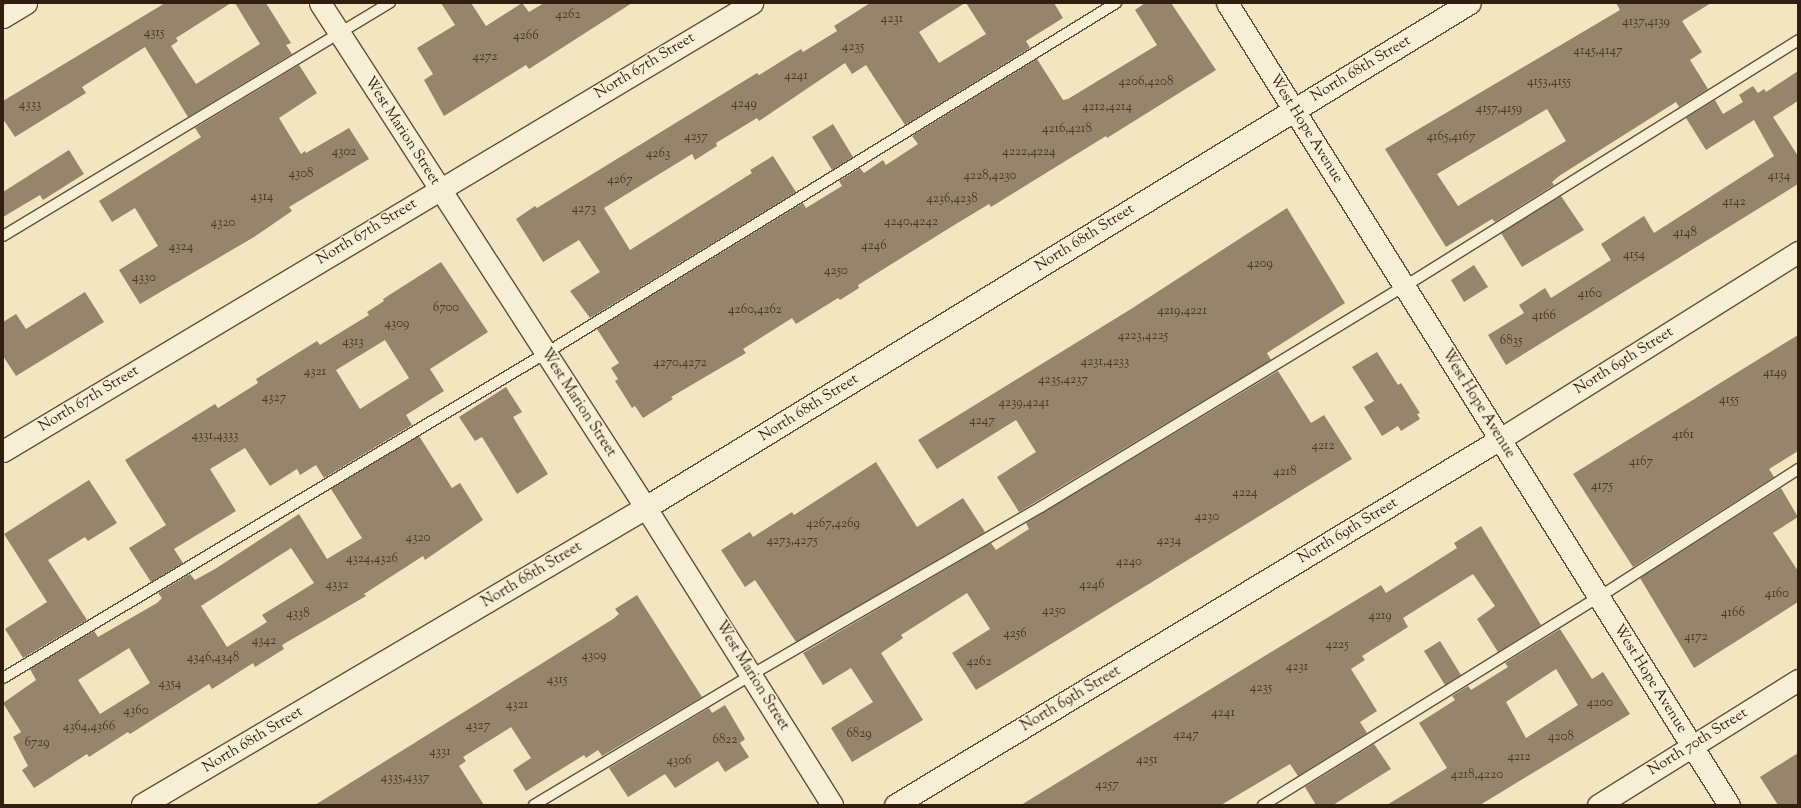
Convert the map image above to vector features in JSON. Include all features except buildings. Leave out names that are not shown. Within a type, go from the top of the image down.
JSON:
[{"type":"street","points":[[3,17],[26,3]]},
{"type":"street","name":"West Marion Street","points":[[320,3],[646,508],[832,805]]},
{"type":"street","name":"North 67th Street","points":[[3,451],[439,188],[752,3]]},
{"type":"street","name":"West Hope Avenue","points":[[1227,3],[1729,805]]},
{"type":"street","name":"North 68th Street","points":[[143,805],[646,508],[1294,109],[1470,3]]},
{"type":"street","name":"North 69th Street","points":[[895,805],[1500,439],[1798,252]]},
{"type":"street","name":"North 70th Street","points":[[1598,805],[1798,680]]},
{"type":"lane","points":[[3,236],[390,3]]},
{"type":"lane","points":[[3,678],[546,353],[1116,3]]},
{"type":"lane","points":[[534,805],[751,675],[1040,507],[1405,286],[1798,40]]},
{"type":"lane","points":[[1263,805],[1599,597],[1798,469]]}]
